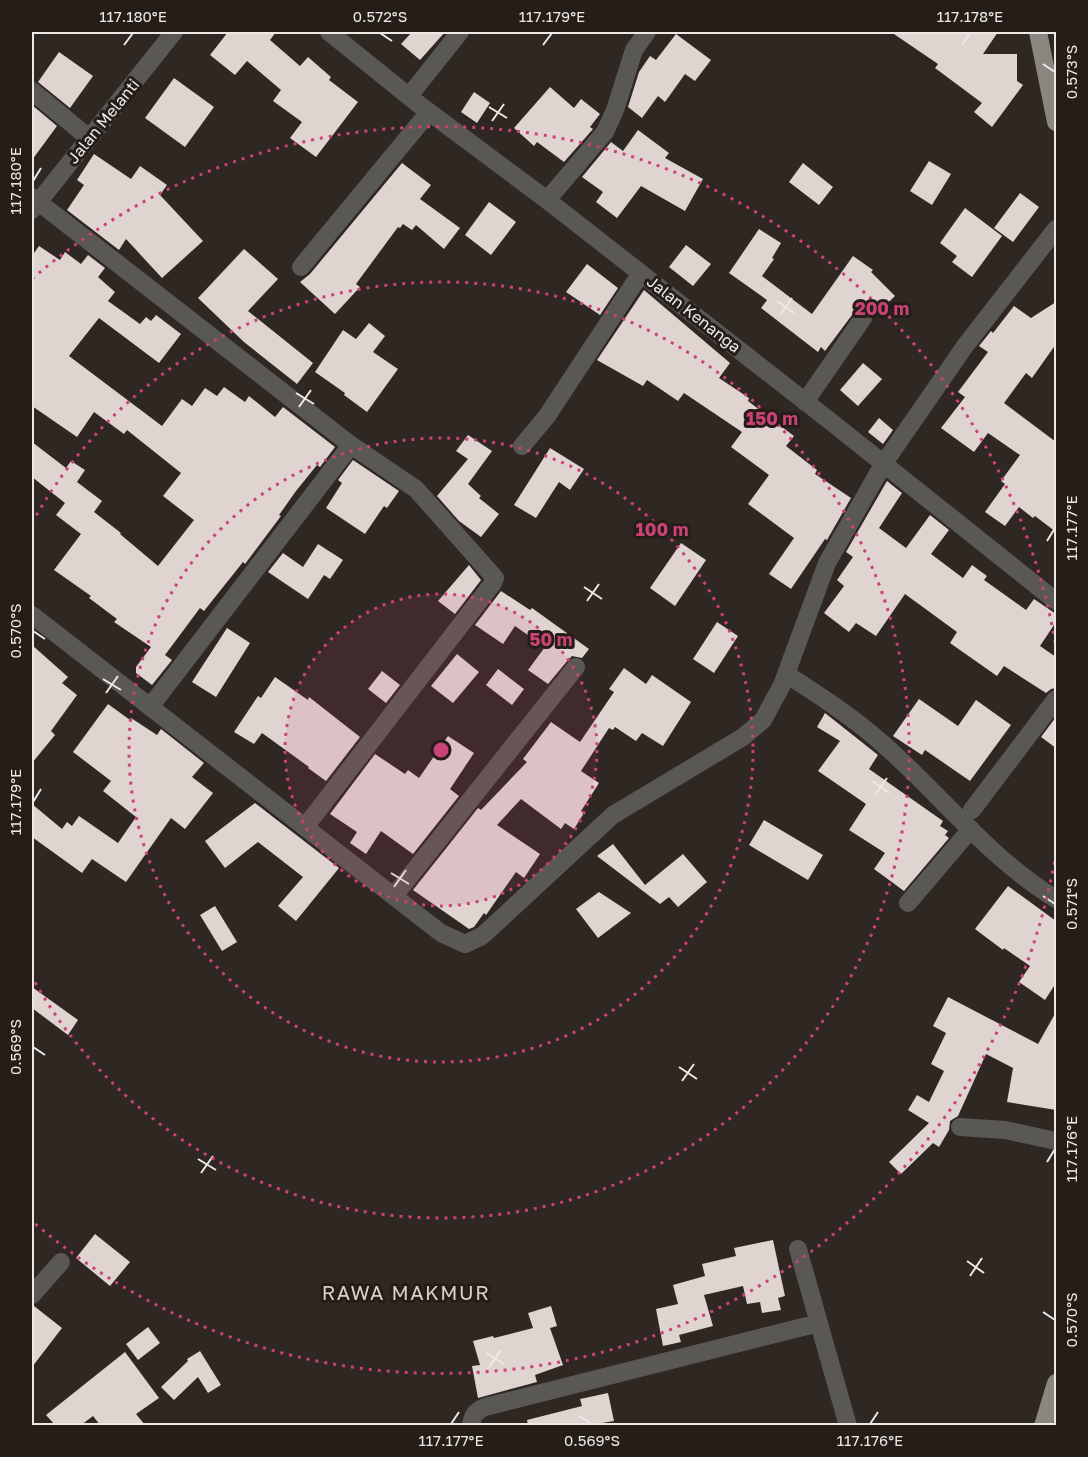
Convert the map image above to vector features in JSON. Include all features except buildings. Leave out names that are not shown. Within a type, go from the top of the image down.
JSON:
[{"type":"main road","points":[[1038,32],[1056,122]]},
{"type":"main road","points":[[1043,1425],[1056,1383]]},
{"type":"street","name":"Jalan Melanti","points":[[33,203],[89,138],[174,32]]},
{"type":"street","name":"Jalan Kenanga","points":[[328,32],[408,96],[641,273],[1056,601]]},
{"type":"street","points":[[408,96],[460,32]]},
{"type":"street","points":[[547,200],[605,132],[615,110],[634,50],[647,32]]},
{"type":"street","points":[[32,92],[89,138]]},
{"type":"street","points":[[301,267],[429,112]]},
{"type":"street","points":[[33,203],[351,445],[416,489],[495,579],[305,827]]},
{"type":"street","points":[[32,615],[441,933],[465,944],[483,936],[613,815],[743,737],[763,720],[782,685],[827,563],[884,463],[965,346],[1056,229]]},
{"type":"street","points":[[522,446],[547,416],[641,273]]},
{"type":"street","points":[[806,402],[863,318]]},
{"type":"street","points":[[150,707],[351,445]]},
{"type":"street","points":[[394,896],[576,667]]},
{"type":"street","points":[[786,674],[837,707],[884,744],[998,855],[1034,886],[1056,899]]},
{"type":"street","points":[[972,810],[1056,699]]},
{"type":"street","points":[[908,903],[971,829]]},
{"type":"street","points":[[960,1127],[1005,1130],[1056,1141]]},
{"type":"street","points":[[798,1249],[848,1425]]},
{"type":"street","points":[[32,1294],[61,1262]]},
{"type":"street","points":[[471,1425],[472,1418],[478,1410],[485,1407],[819,1323]]},
{"type":"district","name":"RAWA MAKMUR","points":[[406,1292]]}]
